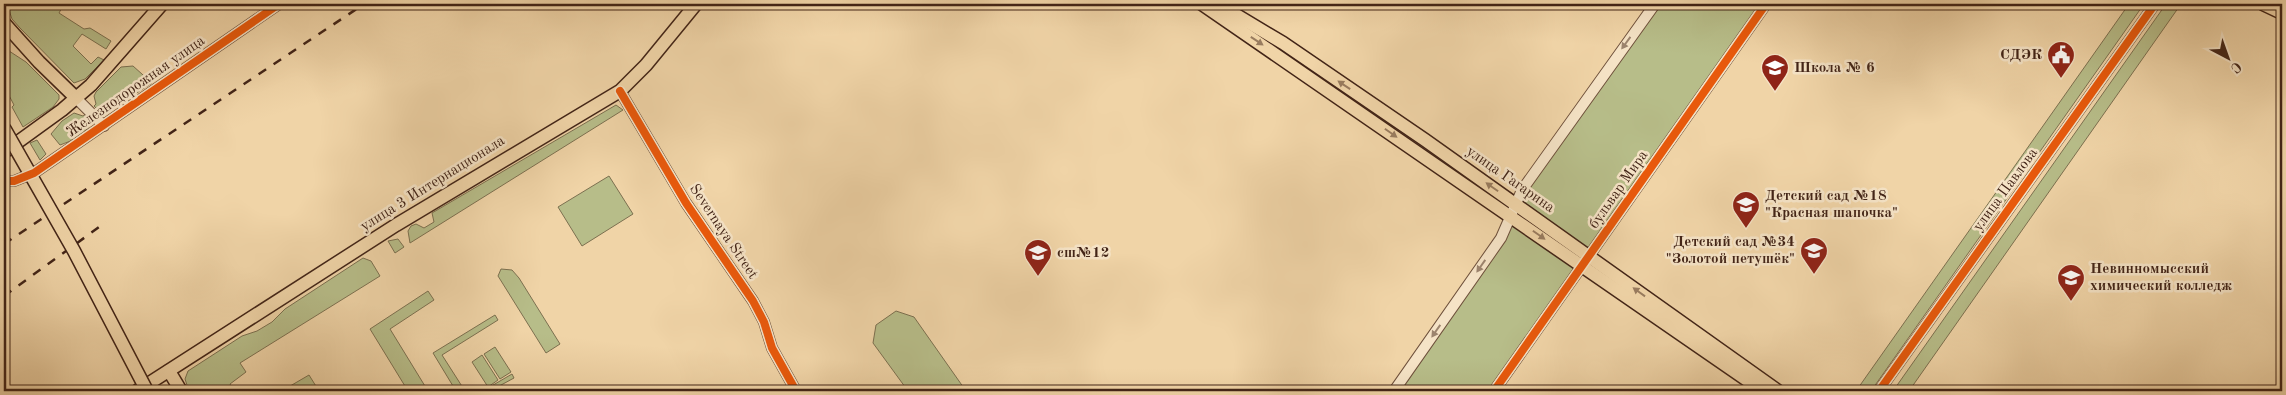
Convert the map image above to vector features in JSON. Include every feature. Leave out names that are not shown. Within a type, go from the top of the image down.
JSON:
[{"type":"main road","points":[[4,152],[76,98],[121,53],[162,4]]},
{"type":"main road","name":"улица 3 Интернационала","points":[[137,391],[428,206],[620,91],[646,65],[696,4]]},
{"type":"main road","name":"улица Гагарина","points":[[1202,4],[1512,209],[1778,391]]},
{"type":"main road","name":"улица Гагарина","points":[[1218,4],[1283,43],[1512,209]]},
{"type":"main road","points":[[2263,4],[2282,14]]},
{"type":"main road","points":[[4,23],[38,62],[76,98]]},
{"type":"main road","points":[[4,128],[74,251],[147,391]]},
{"type":"main road","name":"улица Гагарина","points":[[1586,260],[1762,391]]},
{"type":"main road","points":[[169,371],[182,391]]},
{"type":"street","name":"Железнодорожная улица","points":[[4,181],[14,181],[34,173],[279,4]]},
{"type":"street","points":[[1394,391],[1501,238],[1512,209],[1522,190],[1655,4]]},
{"type":"street","name":"бульвар Мира","points":[[1494,391],[1766,4]]},
{"type":"street","name":"улица Павлова","points":[[1879,391],[2154,4]]},
{"type":"street","name":"Severnaya Street","points":[[620,91],[686,202],[752,301],[764,322],[772,348],[796,391]]},
{"type":"street","points":[[76,98],[104,126]]},
{"type":"green space","points":[[7,4],[64,4],[59,13],[84,29],[90,28],[111,41],[106,49],[82,34],[73,46],[91,64],[98,57],[104,60],[85,79],[74,83],[12,19]]},
{"type":"green space","points":[[1655,4],[1766,4],[1494,391],[1394,391],[1501,238],[1512,209]]},
{"type":"green space","points":[[2129,4],[2144,4],[1871,391],[1856,391]]},
{"type":"green space","points":[[2166,4],[2181,4],[1909,391],[1893,391]]},
{"type":"green space","points":[[6,49],[26,62],[59,95],[59,99],[53,107],[23,127],[12,107],[14,105],[4,86],[4,50]]},
{"type":"green space","points":[[133,66],[152,83],[109,111],[99,111],[94,106],[96,104],[94,96],[96,92],[121,67]]},
{"type":"green space","points":[[616,105],[623,110],[410,243],[408,231],[411,226],[416,224],[424,228],[434,222],[432,213]]},
{"type":"green space","points":[[74,113],[83,116],[86,114],[90,123],[88,128],[74,140],[60,145],[51,134],[62,121]]},
{"type":"green space","points":[[37,140],[46,154],[40,160],[30,143]]},
{"type":"green space","points":[[609,176],[633,214],[582,246],[558,207]]},
{"type":"green space","points":[[398,239],[404,247],[395,253],[388,241]]},
{"type":"green space","points":[[363,258],[371,261],[380,276],[240,363],[246,372],[230,384],[234,391],[189,391],[185,379],[188,371],[242,336],[257,331],[272,322],[285,309]]},
{"type":"green space","points":[[501,269],[512,270],[519,278],[560,344],[546,353],[498,276]]},
{"type":"green space","points":[[428,291],[434,300],[390,329],[428,391],[408,391],[370,329]]},
{"type":"green space","points":[[896,311],[914,317],[966,391],[908,391],[873,343],[876,325]]},
{"type":"green space","points":[[495,315],[498,320],[442,355],[465,391],[456,391],[433,353]]},
{"type":"green space","points":[[495,347],[511,372],[500,379],[484,354]]},
{"type":"green space","points":[[482,355],[498,380],[488,387],[472,362]]},
{"type":"green space","points":[[512,374],[514,378],[490,391],[488,388]]},
{"type":"green space","points":[[309,375],[319,391],[286,391],[285,389]]},
{"type":"railway","points":[[4,244],[364,4]]},
{"type":"railway","points":[[4,296],[106,222]]},
{"type":"cycle path","points":[[4,181],[14,181],[34,173],[279,4]]},
{"type":"cycle path","points":[[1494,391],[1766,4]]},
{"type":"cycle path","points":[[1879,391],[2155,4]]},
{"type":"cycle path","points":[[620,91],[686,203],[753,301],[764,322],[772,348],[796,391]]},
{"type":"place","name":"СДЭК","points":[[2061,79]]},
{"type":"place","name":"Школа № 6","points":[[1775,92]]},
{"type":"place","name":"Детский сад №18 \"Красная шапочка\"","points":[[1746,229]]},
{"type":"place","name":"Детский сад №34 \"Золотой петушёк\"","points":[[1814,275]]},
{"type":"place","name":"сш№12","points":[[1038,277]]},
{"type":"place","name":"Невинномысский химический колледж","points":[[2071,302]]}]
